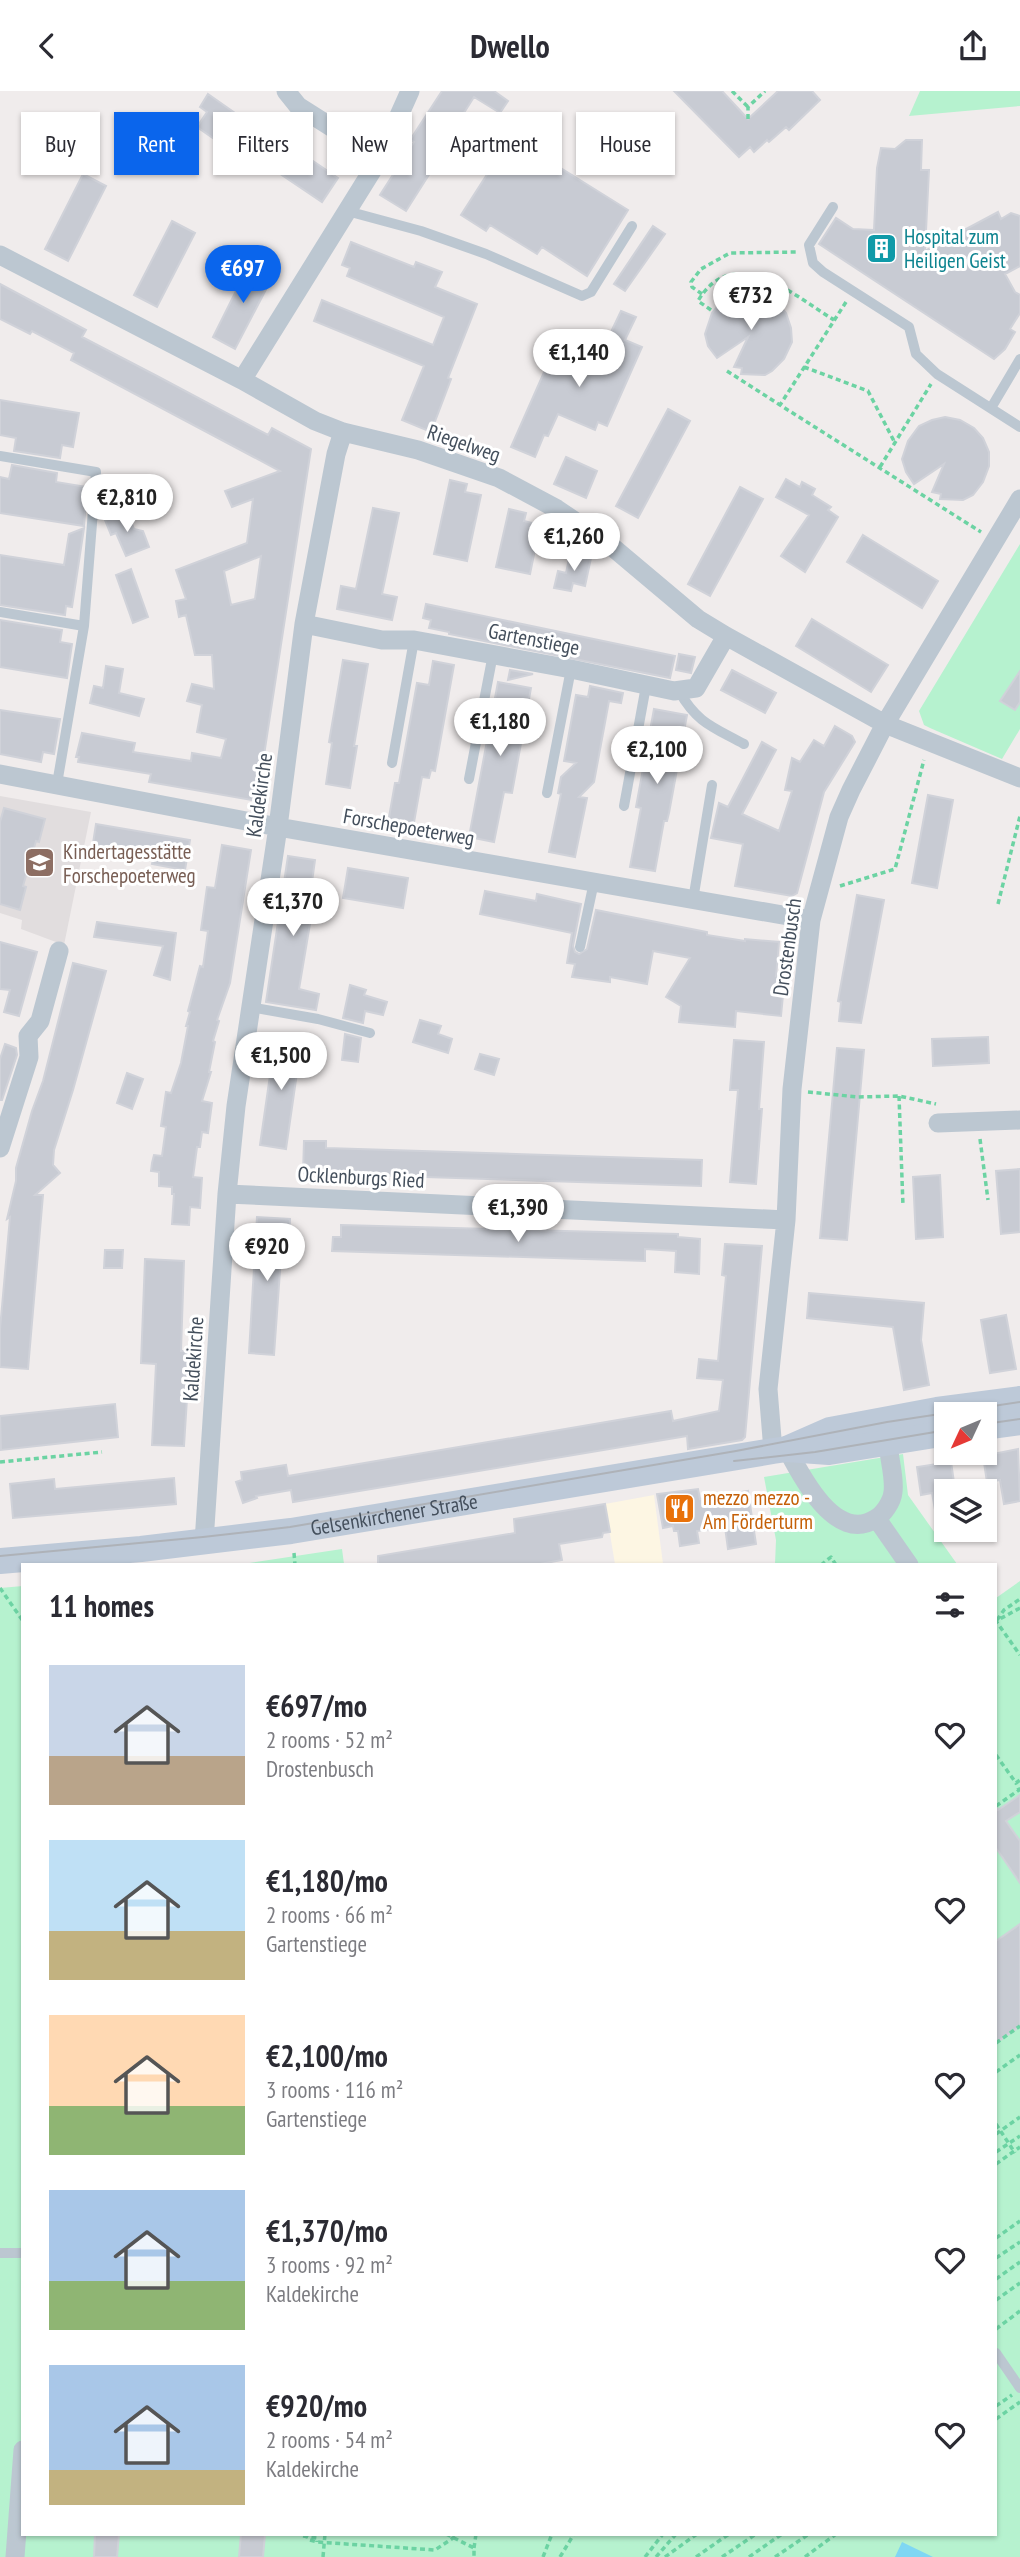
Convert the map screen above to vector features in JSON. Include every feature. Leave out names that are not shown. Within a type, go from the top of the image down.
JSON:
[{"type":"main road","name":"Gelsenkirchener Straße","points":[[780,1450],[830,1430],[937,1410],[1020,1399]]},
{"type":"main road","points":[[998,1425],[1020,1422]]},
{"type":"main road","name":"Gelsenkirchener Straße","points":[[0,1561],[66,1560],[291,1531],[780,1450],[829,1452],[934,1435]]},
{"type":"street","points":[[286,91],[298,106],[327,124]]},
{"type":"street","points":[[401,112],[410,91]]},
{"type":"street","points":[[242,380],[369,175]]},
{"type":"street","name":"Riegelweg","points":[[0,255],[242,380],[315,421],[343,432],[418,450],[510,484],[556,509],[610,545],[698,619],[726,636],[885,724],[1020,778]]},
{"type":"street","name":"Kaldekirche","points":[[204,1542],[227,1194],[236,1106],[278,827],[304,624],[336,454],[343,432]]},
{"type":"street","name":"Drostenbusch","points":[[780,1450],[768,1389],[786,1220],[792,1089],[811,920],[839,817],[885,724],[1020,499]]},
{"type":"street","name":"Gartenstiege","points":[[304,624],[382,640],[414,640],[493,654],[679,691]]},
{"type":"street","points":[[679,691],[696,688],[726,636]]},
{"type":"street","name":"Forschepoeterweg","points":[[0,773],[278,827],[811,920]]},
{"type":"street","points":[[0,1148],[29,1057],[28,1036],[40,1021],[59,951]]},
{"type":"street","points":[[940,1123],[1020,1120]]},
{"type":"street","name":"Ocklenburgs Ried","points":[[227,1194],[786,1220]]},
{"type":"street","points":[[780,1450],[824,1508],[852,1524],[862,1525],[877,1518],[890,1503],[893,1493],[888,1443]]},
{"type":"street","points":[[877,1518],[908,1563]]},
{"type":"street","points":[[15,2557],[8,2536],[21,2461]]},
{"type":"lane","points":[[833,207],[809,245],[813,263],[909,327],[916,354],[937,373],[1020,427]]},
{"type":"lane","points":[[347,211],[421,231],[486,254],[582,296],[591,292],[632,226]]},
{"type":"lane","points":[[991,408],[1020,359]]},
{"type":"lane","points":[[0,456],[96,472],[84,626],[57,784]]},
{"type":"lane","points":[[0,612],[84,626]]},
{"type":"lane","points":[[392,764],[414,640]]},
{"type":"lane","points":[[469,779],[493,654]]},
{"type":"lane","points":[[547,793],[571,669]]},
{"type":"lane","points":[[624,806],[646,686]]},
{"type":"lane","points":[[679,691],[690,710],[704,723],[744,744]]},
{"type":"lane","points":[[694,899],[712,785]]},
{"type":"lane","points":[[580,947],[594,882]]},
{"type":"lane","points":[[250,1007],[318,1019],[370,1033]]},
{"type":"lane","points":[[0,2253],[21,2253]]},
{"type":"lane","points":[[997,2354],[1020,2388]]},
{"type":"path","points":[[732,91],[748,107],[748,119]]},
{"type":"path","points":[[748,107],[765,91]]},
{"type":"path","points":[[702,294],[691,287],[691,282],[701,269],[730,253],[809,252]]},
{"type":"path","points":[[712,310],[698,301],[715,282],[727,276],[758,275],[834,320]]},
{"type":"path","points":[[780,405],[852,291]]},
{"type":"path","points":[[804,367],[868,391],[895,443]]},
{"type":"path","points":[[727,370],[993,540]]},
{"type":"path","points":[[879,468],[937,373]]},
{"type":"path","points":[[818,893],[895,869],[929,741]]},
{"type":"path","points":[[998,904],[1020,816]]},
{"type":"path","points":[[792,1089],[858,1097],[899,1096],[937,1105],[940,1123]]},
{"type":"path","points":[[899,1096],[903,1206]]},
{"type":"path","points":[[978,1123],[988,1200]]},
{"type":"path","points":[[0,1462],[102,1452]]},
{"type":"path","points":[[294,1552],[295,1563]]},
{"type":"path","points":[[0,1588],[21,1618]]},
{"type":"path","points":[[997,1620],[1004,1610],[1020,1599]]},
{"type":"path","points":[[997,1620],[1020,1608]]},
{"type":"path","points":[[997,1622],[1020,1655]]},
{"type":"path","points":[[997,1756],[1018,1781],[1019,1790],[997,1805]]},
{"type":"path","points":[[997,2042],[1020,2026]]},
{"type":"path","points":[[997,2071],[1020,2055]]},
{"type":"path","points":[[997,2133],[1020,2117]]},
{"type":"path","points":[[997,2126],[1015,2153]]},
{"type":"path","points":[[997,2151],[1020,2136]]},
{"type":"path","points":[[997,2164],[1020,2148]]},
{"type":"path","points":[[997,2164],[1020,2148]]},
{"type":"path","points":[[997,2237],[1020,2221]]},
{"type":"path","points":[[997,2257],[1020,2242]]},
{"type":"path","points":[[997,2278],[1020,2262]]},
{"type":"path","points":[[997,2299],[1020,2283]]},
{"type":"path","points":[[997,2328],[1020,2311]]},
{"type":"path","points":[[997,2418],[1020,2402]]},
{"type":"path","points":[[308,2536],[310,2540],[435,2550],[456,2536]]},
{"type":"path","points":[[323,2557],[325,2536]]},
{"type":"path","points":[[450,2536],[474,2549]]},
{"type":"path","points":[[474,2557],[476,2536]]},
{"type":"path","points":[[543,2557],[551,2536]]},
{"type":"path","points":[[561,2557],[573,2536]]},
{"type":"path","points":[[645,2557],[661,2536]]},
{"type":"path","points":[[656,2557],[674,2536]]},
{"type":"path","points":[[665,2557],[694,2536]]},
{"type":"path","points":[[696,2557],[726,2536]]},
{"type":"path","points":[[722,2557],[753,2536]]},
{"type":"path","points":[[748,2557],[779,2536]]},
{"type":"path","points":[[775,2557],[806,2536]]},
{"type":"path","points":[[805,2557],[833,2536]]},
{"type":"shaded area","name":"Kindertagesstätte Forschepoeterweg","points":[[0,796],[91,812],[64,945],[21,929],[22,920],[0,913]]},
{"type":"shaded area","points":[[654,1495],[663,1563],[615,1563],[605,1504]]},
{"type":"green space","points":[[920,91],[1020,91],[1020,106],[909,116]]},
{"type":"green space","points":[[1020,544],[1020,729],[1002,759],[924,725],[919,711]]},
{"type":"green space","points":[[903,1454],[908,1495],[934,1532],[934,1542],[941,1542],[956,1563],[775,1563],[776,1540],[764,1477]]},
{"type":"green space","points":[[342,1549],[344,1563],[250,1563]]},
{"type":"green space","points":[[1020,1581],[1020,2557],[0,2557],[0,1588],[21,1586],[21,2536],[997,2536],[997,1597]]},
{"type":"water","points":[[902,2542],[933,2557],[895,2557]]},
{"type":"building","points":[[442,91],[494,91],[508,101],[501,112],[474,97],[464,112],[428,112]]},
{"type":"building","points":[[674,91],[722,91],[748,119],[778,91],[812,91],[820,100],[789,130],[786,127],[754,152],[750,147],[739,157]]},
{"type":"building","points":[[208,94],[234,112],[213,112],[213,138],[199,128],[207,112],[200,107]]},
{"type":"building","points":[[426,116],[426,175],[429,175],[406,211],[380,195],[393,175],[412,175],[412,137]]},
{"type":"building","name":"Hospital zum Heiligen Geist","points":[[906,140],[922,140],[921,170],[929,170],[925,251],[998,212],[1001,219],[1011,213],[1020,216],[1020,266],[1005,274],[1015,292],[1020,295],[1020,313],[1010,329],[1015,332],[1005,349],[994,359],[819,244],[836,218],[853,229],[874,230],[877,168],[881,148],[895,149]]},
{"type":"building","points":[[313,161],[327,171],[327,175],[338,178],[322,202],[282,175],[313,175]]},
{"type":"building","points":[[562,169],[628,210],[587,276],[542,247],[537,254],[490,225],[486,231],[461,215],[487,175],[562,175]]},
{"type":"building","points":[[82,175],[106,186],[68,261],[45,249]]},
{"type":"building","points":[[172,221],[195,233],[157,307],[134,295]]},
{"type":"building","points":[[653,226],[665,234],[625,291],[614,284]]},
{"type":"building","points":[[351,242],[414,267],[416,262],[442,272],[435,287],[477,304],[448,378],[451,379],[431,432],[402,420],[424,366],[314,321],[322,300],[433,345],[444,317],[347,276],[350,268],[342,265]]},
{"type":"building","points":[[250,263],[274,274],[235,349],[213,337]]},
{"type":"building","points":[[0,284],[86,330],[82,337],[268,435],[272,428],[311,449],[257,801],[149,782],[151,774],[78,762],[79,757],[76,757],[82,733],[135,743],[133,752],[191,761],[192,753],[221,758],[226,739],[197,732],[202,705],[187,701],[192,684],[214,689],[212,655],[195,655],[186,615],[179,617],[176,601],[186,599],[176,570],[247,543],[253,499],[232,507],[225,491],[280,471],[71,360],[74,353],[32,331],[30,334],[0,319]],"holes":[[[261,556],[255,599],[231,605],[224,571]]]},
{"type":"building","points":[[748,292],[763,294],[777,303],[786,313],[791,328],[792,342],[784,359],[765,375],[741,374],[742,368],[734,367],[748,337],[717,358],[708,346],[705,334],[712,313],[722,301]]},
{"type":"building","points":[[621,311],[636,317],[625,340],[642,347],[607,426],[598,422],[595,430],[558,414],[548,436],[544,435],[535,457],[511,447],[556,345],[605,367],[617,337],[610,334]]},
{"type":"building","points":[[0,400],[79,413],[73,447],[62,445],[60,458],[14,451],[16,438],[0,435]]},
{"type":"building","points":[[668,409],[690,421],[638,518],[616,506]]},
{"type":"building","points":[[945,417],[960,420],[974,428],[983,438],[989,452],[989,466],[983,482],[973,495],[963,500],[940,499],[941,494],[932,492],[944,464],[914,484],[902,459],[908,441],[919,426]]},
{"type":"building","points":[[566,457],[597,471],[586,498],[554,484]]},
{"type":"building","points":[[12,465],[57,473],[56,482],[87,487],[84,526],[0,513],[0,477],[9,479]]},
{"type":"building","points":[[786,479],[800,487],[802,482],[815,489],[812,495],[831,507],[828,510],[838,517],[805,572],[781,556],[809,515],[776,497]]},
{"type":"building","points":[[450,480],[467,484],[465,492],[481,495],[467,561],[434,554]]},
{"type":"building","points":[[740,487],[763,499],[710,596],[688,584]]},
{"type":"building","points":[[373,508],[399,513],[382,594],[397,597],[392,620],[337,609],[341,586],[356,589]]},
{"type":"building","points":[[509,509],[526,513],[524,521],[540,525],[530,574],[496,567]]},
{"type":"building","points":[[127,511],[134,529],[143,531],[149,547],[126,556],[116,533],[111,535],[105,520]]},
{"type":"building","points":[[84,528],[72,607],[66,606],[65,615],[0,605],[0,555],[64,565],[69,534]]},
{"type":"building","points":[[863,535],[938,581],[922,608],[847,562]]},
{"type":"building","points":[[570,554],[591,558],[585,586],[573,583],[571,591],[554,588],[558,571],[566,573]]},
{"type":"building","points":[[131,569],[148,617],[133,623],[116,575]]},
{"type":"building","points":[[426,604],[675,656],[670,678],[429,628],[431,620],[423,618]]},
{"type":"building","points":[[812,619],[888,665],[871,692],[796,646]]},
{"type":"building","points":[[0,620],[62,630],[60,642],[72,644],[67,678],[0,667]]},
{"type":"building","points":[[679,654],[695,657],[691,673],[676,670]]},
{"type":"building","points":[[343,660],[368,664],[350,788],[326,784],[332,743],[329,742]]},
{"type":"building","points":[[433,661],[454,665],[435,771],[431,770],[429,778],[422,777],[413,828],[388,823],[395,783],[399,783],[417,683],[429,685]]},
{"type":"building","points":[[106,666],[123,669],[119,693],[144,699],[139,716],[90,703],[94,686],[103,688]]},
{"type":"building","points":[[510,670],[533,674],[508,680]]},
{"type":"building","points":[[732,670],[776,693],[765,713],[721,690]]},
{"type":"building","points":[[1020,671],[1020,702],[1015,710],[1000,701]]},
{"type":"building","points":[[498,682],[531,688],[512,793],[504,792],[494,842],[469,837]]},
{"type":"building","points":[[590,686],[623,693],[621,703],[609,701],[594,782],[579,797],[587,798],[575,857],[549,852],[561,794],[558,793],[561,777],[576,763],[564,761],[576,695],[588,697]]},
{"type":"building","points":[[654,709],[687,715],[655,871],[630,867],[641,808],[636,807]]},
{"type":"building","points":[[0,710],[60,719],[54,754],[43,752],[41,762],[0,754]]},
{"type":"building","points":[[835,726],[852,736],[855,742],[824,792],[797,893],[792,896],[735,886],[743,844],[711,838],[719,803],[728,807],[762,742],[776,750],[742,814],[779,831],[792,791],[785,790],[792,758],[800,762],[814,740],[824,746]]},
{"type":"building","points":[[928,795],[953,800],[937,888],[912,883]]},
{"type":"building","points":[[4,808],[45,819],[23,886],[26,887],[20,910],[0,904],[0,822]]},
{"type":"building","points":[[96,824],[190,840],[185,870],[152,864],[153,860],[92,850]]},
{"type":"building","points":[[222,845],[251,850],[230,983],[217,1020],[219,1021],[213,1041],[211,1072],[202,1101],[212,1103],[208,1133],[202,1132],[200,1147],[197,1147],[193,1177],[202,1178],[200,1208],[190,1207],[189,1225],[172,1224],[172,1187],[159,1186],[159,1172],[151,1171],[152,1163],[154,1155],[162,1156],[166,1127],[161,1126],[166,1092],[171,1093],[181,1063],[190,1012],[188,1011],[200,966],[203,967],[208,931],[201,930],[207,887],[215,888]]},
{"type":"building","points":[[288,856],[315,860],[308,911],[312,912],[299,989],[319,994],[316,1010],[266,1002]]},
{"type":"building","points":[[348,868],[408,878],[403,908],[343,898]]},
{"type":"building","points":[[485,891],[536,901],[537,894],[581,904],[573,946],[579,954],[587,949],[596,910],[707,932],[707,935],[745,941],[779,942],[776,976],[785,974],[781,1016],[736,1011],[735,1027],[679,1022],[681,1006],[666,997],[690,958],[653,951],[647,984],[610,977],[610,982],[572,977],[575,964],[567,963],[572,933],[480,914]]},
{"type":"building","points":[[857,895],[884,900],[861,1023],[839,1021],[841,1002],[838,1001]]},
{"type":"building","points":[[97,922],[176,933],[170,980],[154,975],[163,946],[94,937]]},
{"type":"building","points":[[0,942],[37,952],[19,1016],[4,1012],[10,990],[0,989]]},
{"type":"building","points":[[73,963],[106,971],[54,1150],[53,1165],[60,1173],[35,1195],[43,1195],[28,1369],[0,1367],[0,1329],[10,1217],[7,1219],[16,1181],[16,1168],[43,1081]]},
{"type":"building","points":[[350,985],[366,990],[364,995],[387,1002],[383,1015],[365,1011],[363,1023],[343,1018]]},
{"type":"building","points":[[420,1020],[441,1026],[438,1034],[452,1039],[448,1053],[413,1042]]},
{"type":"building","points":[[276,1034],[302,1038],[286,1149],[260,1145]]},
{"type":"building","points":[[345,1034],[361,1038],[358,1062],[342,1060]]},
{"type":"building","points":[[988,1037],[989,1063],[933,1066],[932,1039]]},
{"type":"building","points":[[734,1040],[764,1042],[756,1184],[730,1182],[738,1090],[730,1090]]},
{"type":"building","points":[[5,1044],[16,1048],[17,1055],[0,1100],[0,1059]]},
{"type":"building","points":[[837,1048],[864,1050],[847,1240],[820,1238]]},
{"type":"building","points":[[480,1054],[499,1059],[494,1075],[475,1069]]},
{"type":"building","points":[[127,1073],[143,1079],[132,1109],[117,1103]]},
{"type":"building","points":[[304,1141],[326,1141],[326,1148],[702,1160],[701,1186],[303,1173]]},
{"type":"building","points":[[1020,1169],[1020,1232],[1001,1234],[996,1171]]},
{"type":"building","points":[[940,1175],[943,1237],[916,1239],[913,1177]]},
{"type":"building","points":[[257,1217],[290,1219],[289,1243],[282,1243],[274,1355],[249,1353]]},
{"type":"building","points":[[341,1225],[678,1234],[678,1237],[700,1239],[699,1274],[675,1272],[676,1251],[645,1249],[645,1261],[332,1251],[333,1237],[341,1237]]},
{"type":"building","points":[[725,1244],[762,1246],[745,1437],[742,1440],[688,1449],[687,1436],[293,1502],[291,1490],[256,1496],[257,1498],[243,1503],[236,1482],[242,1480],[241,1472],[286,1465],[288,1476],[671,1411],[673,1421],[719,1411],[723,1380],[697,1378],[699,1359],[718,1361],[726,1276],[722,1275]]},
{"type":"building","points":[[105,1250],[123,1250],[122,1268],[104,1268]]},
{"type":"building","points":[[145,1259],[184,1261],[181,1351],[190,1351],[184,1446],[152,1445],[156,1364],[141,1363]]},
{"type":"building","points":[[809,1293],[924,1303],[921,1340],[929,1385],[904,1390],[893,1327],[807,1318]]},
{"type":"building","points":[[1006,1315],[1016,1369],[990,1373],[981,1320]]},
{"type":"building","points":[[115,1404],[118,1437],[1,1450],[0,1416]]},
{"type":"building","points":[[1018,1449],[1020,1501],[1004,1504],[1000,1480],[987,1479],[984,1465],[998,1465],[998,1453]]},
{"type":"building","points":[[951,1465],[954,1479],[934,1479],[934,1504],[932,1493],[921,1495],[917,1467]]},
{"type":"building","points":[[174,1478],[176,1504],[13,1518],[10,1484],[54,1479],[55,1489]]},
{"type":"building","points":[[698,1489],[700,1499],[748,1491],[756,1544],[728,1549],[725,1527],[697,1531],[699,1543],[680,1546],[678,1531],[674,1531],[673,1526],[663,1528],[657,1494]]},
{"type":"building","points":[[605,1504],[610,1532],[603,1533],[602,1537],[559,1544],[562,1560],[546,1563],[378,1563],[378,1556],[515,1533],[514,1519]]},
{"type":"building","points":[[1020,1795],[1020,1812],[1006,1821],[1020,1841],[1020,1883],[997,1849],[997,1808],[998,1810]]},
{"type":"building","points":[[1020,1924],[1020,2026],[997,2042],[997,1940]]},
{"type":"building","points":[[95,2536],[119,2536],[117,2557],[94,2557]]},
{"type":"building","points":[[241,2536],[265,2536],[263,2557],[239,2557]]},
{"type":"tram line","points":[[0,1556],[290,1527],[736,1451],[887,1422],[1020,1402]]},
{"type":"tram line","points":[[998,1422],[1020,1419]]},
{"type":"tram line","points":[[734,1461],[815,1452],[934,1432]]},
{"type":"place","name":"Hospital zum Heiligen Geist","points":[[881,248]]},
{"type":"place","name":"Kindertagesstätte Forschepoeterweg","points":[[40,863]]},
{"type":"place","name":"mezzo mezzo - Am Förderturm","points":[[680,1509]]}]
